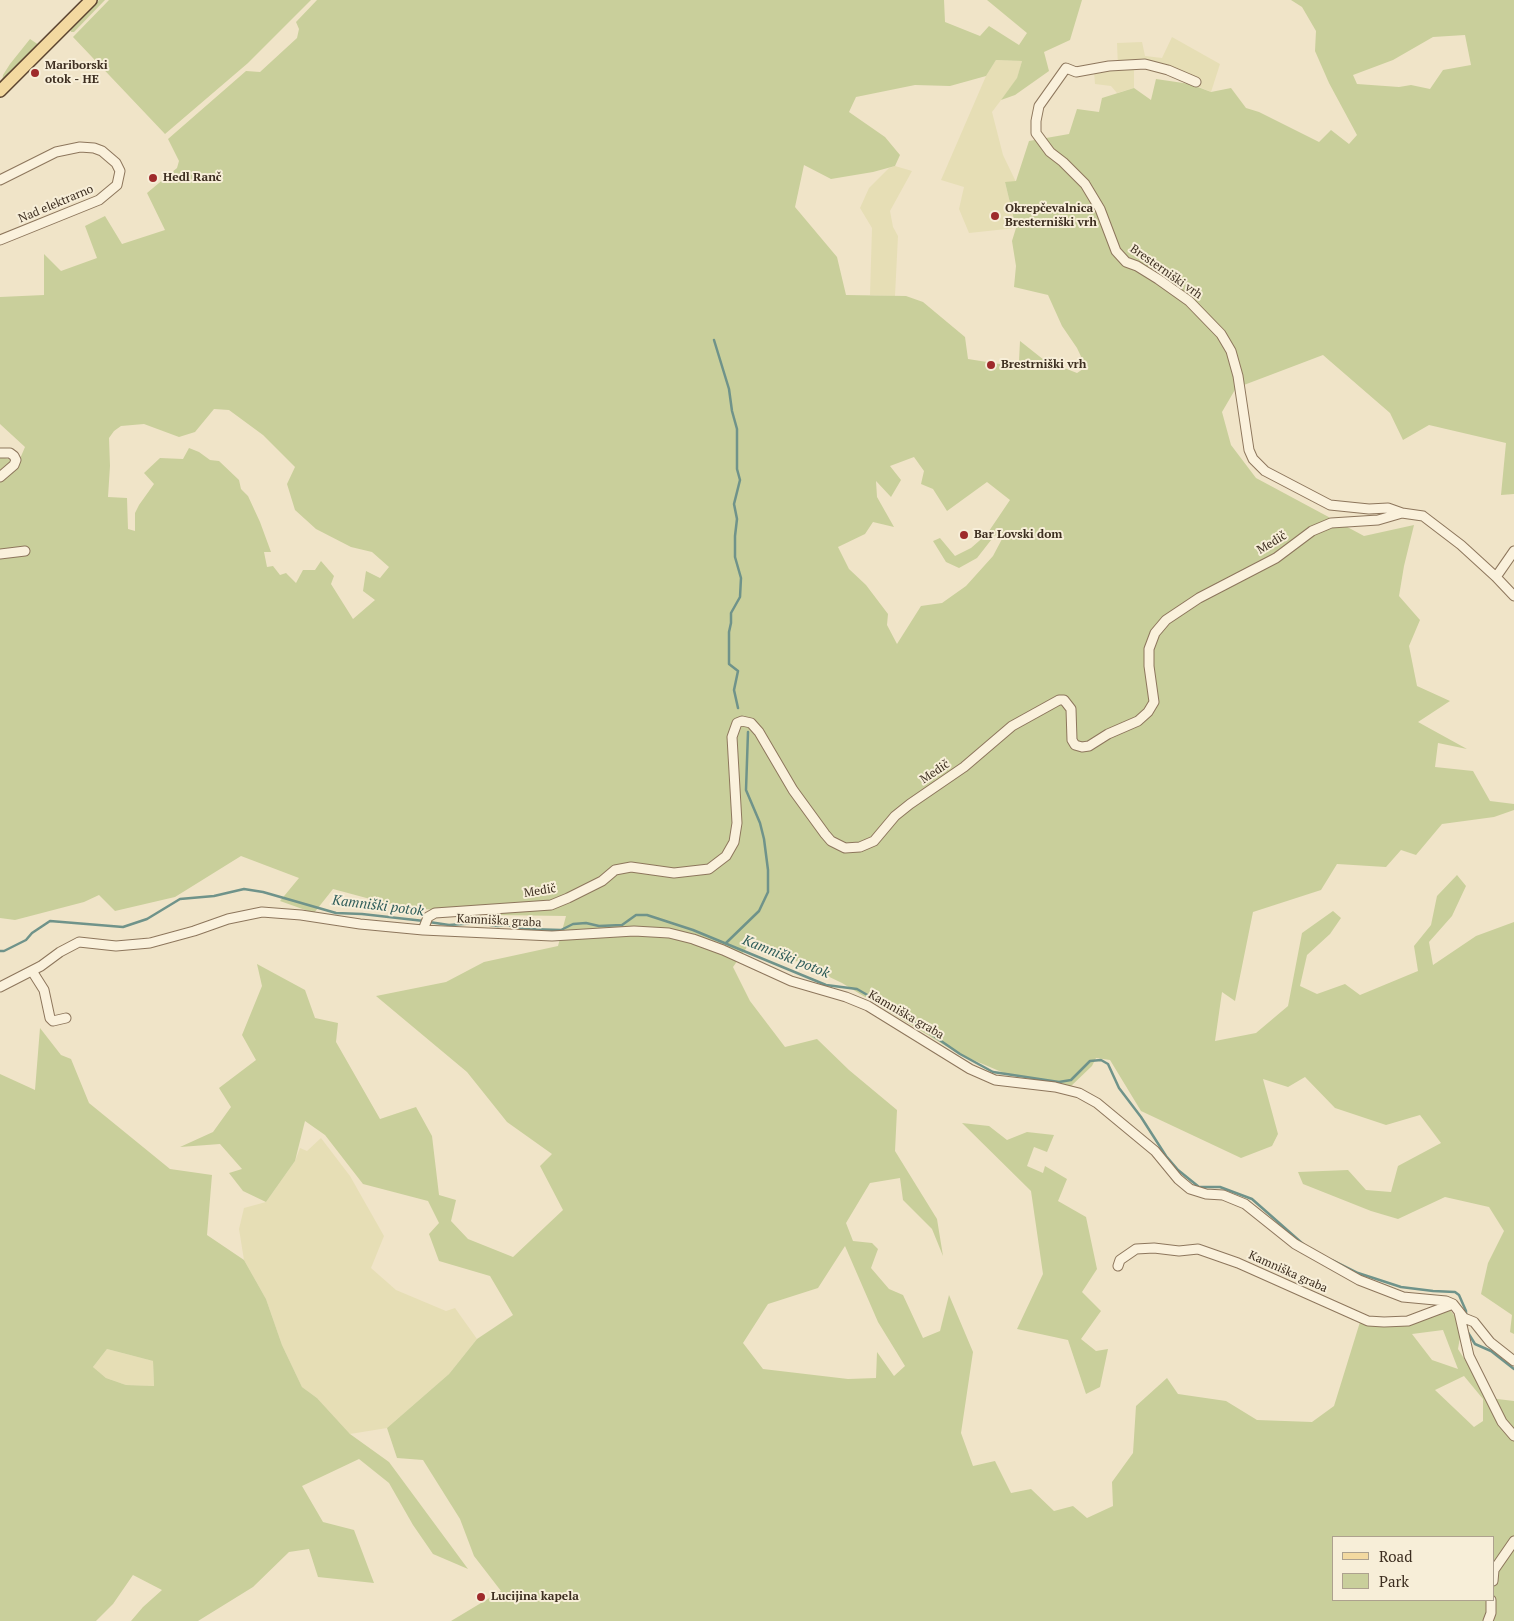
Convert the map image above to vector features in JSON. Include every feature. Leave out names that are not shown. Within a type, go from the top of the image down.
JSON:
[{"type":"main road","points":[[0,91],[92,0]]},
{"type":"street","name":"Bresterniški vrh","points":[[1196,82],[1168,70],[1146,64],[1109,66],[1076,72],[1066,68],[1040,106],[1036,121],[1036,133],[1050,152],[1064,162],[1085,184],[1100,209],[1116,251],[1126,262],[1137,266],[1158,279],[1189,301],[1221,334],[1231,351],[1238,376],[1249,450],[1253,459],[1265,471],[1330,505],[1388,508],[1402,514]]},
{"type":"street","name":"Nad elektrarno","points":[[0,180],[56,152],[80,146],[102,151],[112,159],[120,170],[117,184],[99,200],[0,240]]},
{"type":"street","points":[[0,453],[10,453],[16,460],[14,465],[0,476]]},
{"type":"street","name":"Medič","points":[[425,924],[435,913],[551,904],[568,898],[602,881],[614,870],[630,867],[674,873],[709,869],[726,856],[734,842],[737,823],[732,737],[737,723],[742,721],[751,723],[759,732],[793,790],[828,838],[845,848],[860,847],[867,844],[880,835],[896,816],[910,804],[964,767],[1012,726],[1059,700],[1064,700],[1071,709],[1072,740],[1076,745],[1082,747],[1089,746],[1108,734],[1138,721],[1148,712],[1154,702],[1149,666],[1149,649],[1155,633],[1166,620],[1217,587],[1276,558],[1312,531],[1331,523],[1378,520],[1402,514],[1423,516],[1496,576],[1514,596]]},
{"type":"street","points":[[0,554],[25,551]]},
{"type":"street","points":[[1496,576],[1514,551]]},
{"type":"street","name":"Kamniška graba","points":[[0,987],[32,971],[79,942],[116,946],[150,943],[194,932],[228,919],[262,912],[301,915],[360,924],[425,924],[552,936],[634,931],[669,934],[693,939],[723,950],[791,981],[846,997],[868,1006],[970,1069],[994,1080],[1055,1087],[1079,1093],[1097,1103],[1155,1151],[1178,1179],[1190,1189],[1206,1194],[1223,1195],[1245,1204],[1295,1244],[1359,1280],[1403,1297],[1446,1301],[1453,1304]]},
{"type":"street","points":[[32,971],[44,990],[50,1018],[53,1021],[66,1018]]},
{"type":"street","name":"Kamniška graba","points":[[1118,1266],[1120,1260],[1136,1249],[1154,1248],[1179,1251],[1198,1249],[1238,1263],[1368,1320],[1384,1322],[1408,1320],[1453,1304]]},
{"type":"street","points":[[1453,1304],[1461,1315],[1469,1356],[1502,1422],[1514,1436]]},
{"type":"street","points":[[1461,1315],[1474,1322],[1490,1342],[1514,1361]]},
{"type":"street","points":[[1494,1570],[1514,1541]]},
{"type":"street","points":[[1488,1621],[1491,1613],[1491,1601]]},
{"type":"shaded area","points":[[1172,37],[1220,64],[1211,92],[1160,70],[1134,67],[1134,88],[1117,93],[1111,86],[1095,84],[1094,72],[1118,68],[1117,43],[1142,42],[1145,56],[1162,58]]},
{"type":"shaded area","points":[[996,60],[1022,61],[1017,79],[992,112],[1003,155],[1016,182],[1005,182],[1016,228],[969,233],[959,209],[964,187],[941,180],[986,76]]},
{"type":"shaded area","points":[[895,166],[912,171],[890,211],[893,227],[898,236],[895,296],[870,295],[872,228],[860,208],[869,188],[889,168]]},
{"type":"shaded area","points":[[321,1138],[350,1176],[384,1236],[371,1268],[396,1290],[446,1311],[455,1308],[477,1339],[449,1374],[387,1428],[350,1434],[317,1398],[302,1387],[282,1345],[266,1299],[244,1260],[239,1229],[244,1208],[266,1202],[295,1161],[300,1148],[307,1151]]},
{"type":"shaded area","points":[[107,1349],[153,1361],[154,1386],[126,1385],[106,1378],[93,1367]]},
{"type":"green space","points":[[99,0],[105,0],[74,32],[71,32],[70,28]]},
{"type":"green space","points":[[109,0],[311,0],[248,63],[165,134],[73,37]]},
{"type":"green space","points":[[317,0],[944,0],[945,22],[980,36],[989,26],[1019,45],[1027,33],[987,0],[1082,0],[1070,40],[1044,52],[1049,71],[1015,95],[1001,100],[1017,78],[1022,61],[996,60],[986,76],[950,86],[915,85],[856,97],[849,112],[885,137],[900,155],[895,166],[873,172],[831,179],[804,165],[795,207],[837,257],[846,295],[906,296],[923,302],[965,337],[968,359],[1006,365],[1019,362],[1020,341],[1044,360],[1077,373],[1086,367],[1077,348],[1062,326],[1048,295],[1014,287],[1016,266],[1012,241],[1016,228],[1005,182],[1016,181],[1029,141],[1069,134],[1077,109],[1099,112],[1102,98],[1134,88],[1151,100],[1156,79],[1190,84],[1211,92],[1231,88],[1246,108],[1259,112],[1319,142],[1331,130],[1349,144],[1357,135],[1329,83],[1315,51],[1316,31],[1302,7],[1291,0],[1514,0],[1514,494],[1501,495],[1506,443],[1429,425],[1403,440],[1390,413],[1323,355],[1236,388],[1222,412],[1231,445],[1256,478],[1364,536],[1414,525],[1399,596],[1420,620],[1409,646],[1417,686],[1450,701],[1418,722],[1467,749],[1438,743],[1435,767],[1473,771],[1490,801],[1514,804],[1514,810],[1494,817],[1442,824],[1416,855],[1401,850],[1386,867],[1337,864],[1321,890],[1253,912],[1235,1001],[1222,992],[1215,1041],[1256,1033],[1288,1006],[1302,933],[1333,911],[1341,918],[1330,934],[1307,955],[1300,986],[1317,994],[1345,984],[1360,995],[1418,971],[1414,946],[1431,925],[1437,896],[1457,875],[1466,886],[1452,916],[1429,942],[1433,965],[1476,936],[1514,922],[1514,1334],[1510,1332],[1512,1315],[1481,1294],[1488,1263],[1504,1231],[1489,1207],[1445,1197],[1398,1219],[1371,1211],[1303,1184],[1298,1172],[1348,1170],[1366,1190],[1391,1192],[1398,1166],[1441,1143],[1420,1115],[1386,1125],[1335,1108],[1305,1077],[1288,1087],[1263,1079],[1278,1134],[1272,1146],[1241,1158],[1141,1111],[1110,1060],[1096,1058],[1092,1066],[1070,1087],[1004,1073],[959,1054],[842,983],[752,940],[733,967],[750,1001],[785,1047],[817,1039],[849,1070],[897,1110],[895,1151],[937,1219],[943,1256],[932,1229],[903,1200],[900,1178],[870,1183],[846,1223],[853,1241],[872,1243],[878,1249],[871,1268],[889,1289],[903,1295],[923,1338],[940,1331],[949,1295],[973,1352],[961,1433],[973,1466],[995,1461],[1011,1493],[1031,1489],[1054,1511],[1073,1506],[1087,1518],[1113,1506],[1112,1482],[1133,1453],[1136,1406],[1167,1378],[1178,1394],[1226,1401],[1257,1420],[1312,1422],[1334,1406],[1360,1322],[1399,1326],[1426,1310],[1450,1310],[1462,1325],[1458,1349],[1489,1398],[1514,1401],[1514,1621],[451,1621],[501,1591],[474,1556],[460,1519],[423,1460],[397,1458],[387,1428],[449,1374],[477,1339],[513,1315],[490,1276],[439,1261],[429,1234],[439,1223],[428,1201],[363,1184],[325,1135],[305,1121],[295,1161],[266,1202],[243,1191],[229,1173],[242,1169],[220,1144],[180,1147],[213,1132],[231,1107],[219,1088],[256,1060],[242,1035],[262,986],[257,964],[305,990],[315,1018],[338,1023],[336,1042],[380,1119],[416,1107],[432,1136],[439,1195],[456,1200],[451,1221],[468,1239],[513,1257],[563,1210],[540,1166],[552,1154],[507,1122],[467,1072],[376,996],[446,982],[484,962],[558,946],[566,916],[496,915],[400,907],[333,889],[314,913],[280,901],[299,878],[241,856],[175,897],[115,911],[99,895],[84,902],[15,920],[0,918],[0,457],[19,461],[25,447],[0,424],[0,297],[44,295],[44,254],[61,271],[97,258],[85,226],[105,216],[122,244],[165,230],[147,193],[177,168],[179,161],[168,139],[246,71],[260,72],[297,38],[299,29],[296,22]],"holes":[[[1465,35],[1471,65],[1443,70],[1430,89],[1411,85],[1399,87],[1357,84],[1353,75],[1393,60],[1433,37]],[[214,409],[229,410],[263,435],[295,467],[287,484],[295,510],[316,529],[351,547],[372,552],[389,567],[380,578],[366,571],[363,591],[375,600],[353,619],[331,584],[334,576],[321,561],[315,570],[303,570],[296,583],[286,573],[280,575],[273,566],[267,567],[264,552],[271,552],[260,522],[248,496],[241,489],[239,480],[219,461],[210,460],[189,448],[183,459],[160,458],[144,473],[154,484],[135,513],[135,531],[128,529],[127,498],[108,497],[109,438],[121,426],[144,424],[179,437],[195,432]],[[914,457],[924,471],[921,484],[933,489],[947,511],[987,482],[1010,500],[987,534],[971,548],[955,556],[940,538],[933,541],[946,562],[959,568],[977,558],[995,535],[1002,539],[993,556],[966,586],[942,603],[921,606],[897,644],[887,625],[888,614],[866,585],[849,569],[838,547],[865,534],[873,522],[894,527],[877,497],[876,481],[891,497],[901,480],[890,466]],[[845,1246],[878,1322],[905,1366],[894,1376],[877,1352],[876,1378],[848,1379],[763,1369],[743,1343],[768,1304],[818,1288]],[[1443,1330],[1458,1369],[1432,1360],[1412,1334]],[[1464,1376],[1483,1399],[1483,1421],[1474,1427],[1435,1390]]]},
{"type":"green space","points":[[30,39],[39,45],[2,82],[3,75],[10,64]]},
{"type":"green space","points":[[40,1028],[61,1055],[71,1059],[89,1103],[170,1169],[212,1175],[207,1235],[244,1260],[266,1299],[282,1345],[302,1387],[317,1398],[350,1434],[389,1462],[468,1569],[433,1554],[413,1525],[389,1483],[359,1459],[302,1486],[323,1522],[354,1530],[374,1583],[318,1577],[309,1549],[289,1552],[253,1587],[198,1621],[131,1621],[162,1590],[133,1575],[113,1604],[96,1621],[0,1621],[0,1074],[35,1090]],"holes":[[[107,1349],[153,1361],[154,1386],[126,1385],[106,1378],[93,1367]]]},
{"type":"green space","points":[[962,1123],[989,1126],[1007,1140],[1027,1132],[1054,1135],[1047,1152],[1034,1147],[1027,1166],[1043,1173],[1045,1166],[1067,1179],[1058,1201],[1086,1217],[1097,1269],[1082,1292],[1101,1311],[1081,1339],[1096,1351],[1108,1349],[1100,1387],[1086,1394],[1068,1340],[1017,1329],[1043,1274],[1031,1191]]},
{"type":"waterway","points":[[714,340],[729,389],[737,429],[737,469],[740,480],[734,504],[737,519],[735,557],[741,578],[740,597],[731,613],[729,664],[738,671],[734,690],[738,708]]},
{"type":"waterway","points":[[726,943],[759,911],[768,892],[768,870],[764,839],[760,823],[746,790],[748,732]]},
{"type":"waterway","name":"Kamniški potok","points":[[0,951],[4,951],[26,940],[32,933],[50,921],[123,927],[147,919],[180,899],[214,896],[244,889],[263,892],[336,913],[424,921]]},
{"type":"waterway","name":"Kamniški potok","points":[[429,922],[449,925],[477,923],[527,929],[561,930],[573,924],[622,925],[636,915],[647,915],[693,930],[826,985],[857,989],[909,1019],[960,1054],[993,1072],[1059,1082],[1071,1080],[1090,1061],[1101,1060],[1108,1064],[1119,1088],[1141,1117],[1166,1156],[1178,1170],[1199,1187],[1220,1187],[1252,1199],[1303,1244]]},
{"type":"waterway","name":"Kamniški potok","points":[[1332,1260],[1358,1273],[1401,1287],[1455,1292],[1459,1295],[1466,1311],[1466,1316]]},
{"type":"waterway","name":"Kamniški potok","points":[[1466,1322],[1467,1331],[1475,1344],[1491,1351],[1514,1369]]},
{"type":"place","name":"Mariborski otok - HE","points":[[35,73]]},
{"type":"place","name":"Hedl Ranč","points":[[153,178]]},
{"type":"place","name":"Okrepčevalnica Bresterniški vrh","points":[[995,216]]},
{"type":"place","name":"Brestrniški vrh","points":[[991,365]]},
{"type":"place","name":"Bar Lovski dom","points":[[964,535]]},
{"type":"place","name":"Lucijina kapela","points":[[481,1597]]}]
